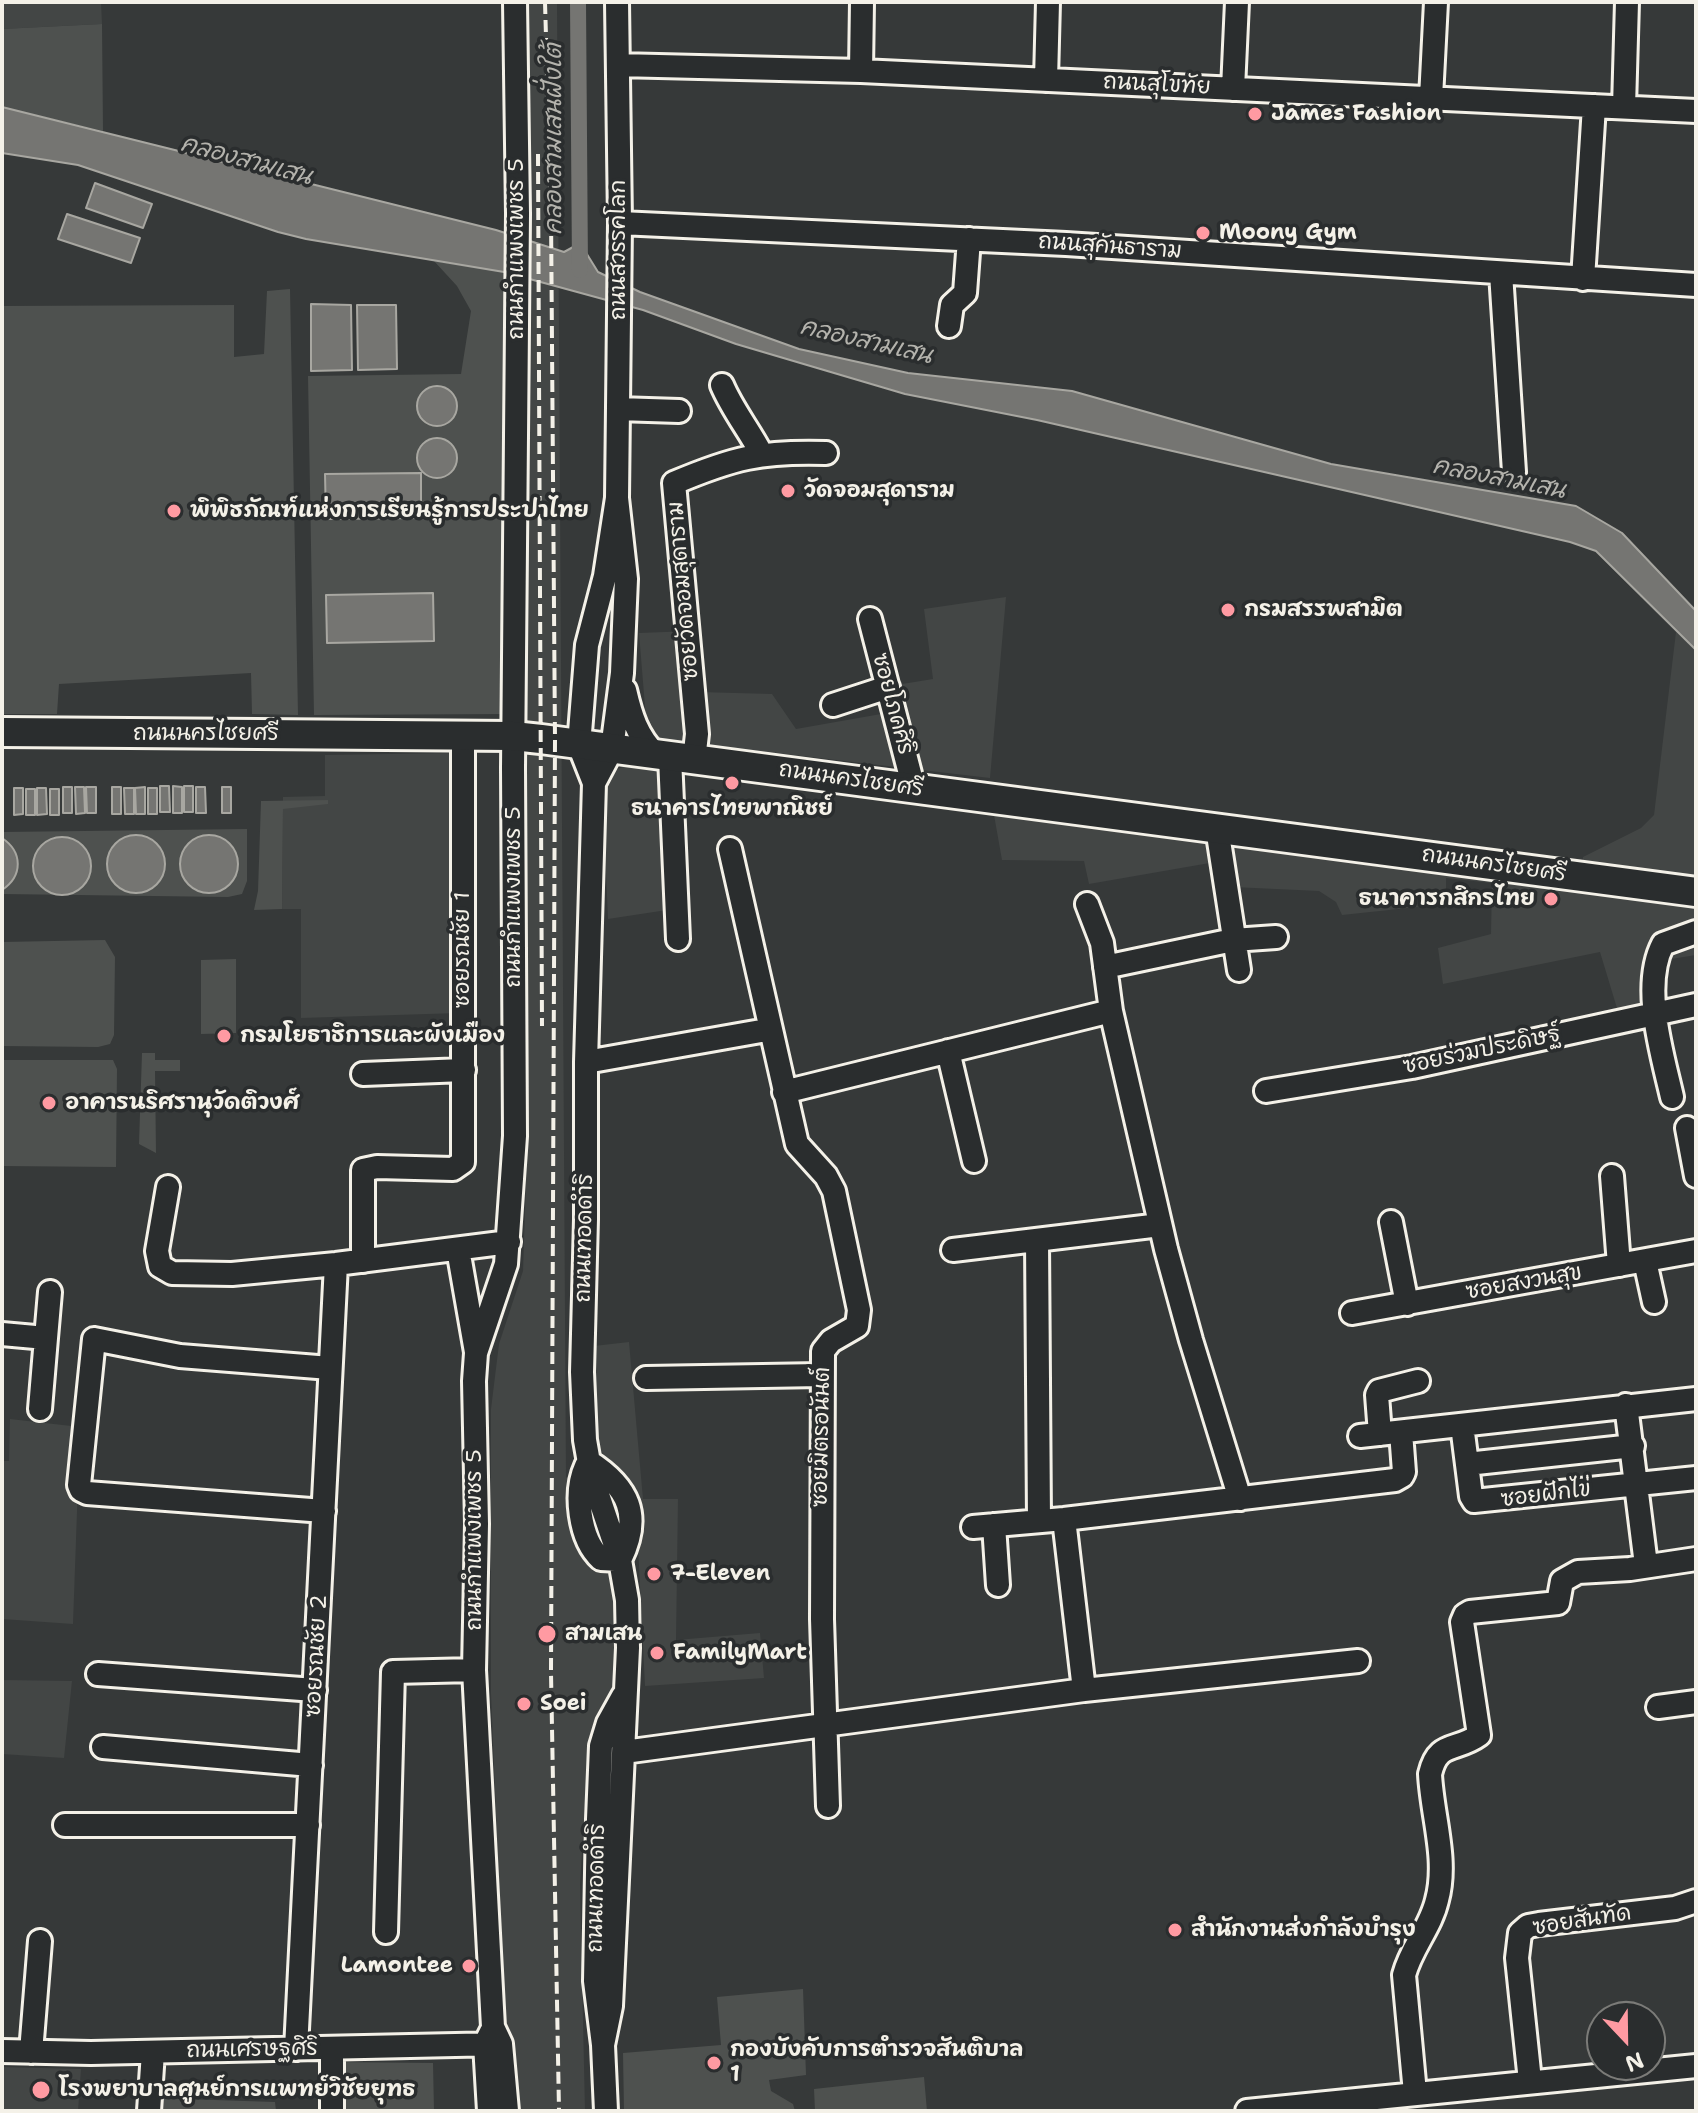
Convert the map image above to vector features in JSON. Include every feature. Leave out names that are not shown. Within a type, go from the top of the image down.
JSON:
[{"type":"main road","name":"ถนนนครไชยศรี","points":[[2,732],[513,736],[1696,892]]},
{"type":"street","name":"ถนนกำแพงเพชร 5","points":[[489,2111],[493,2038],[474,1670],[477,1524],[474,1381],[476,1353],[501,1281],[509,1242],[515,1136],[513,736],[518,214],[515,2]]},
{"type":"street","name":"ถนนสวรรคโลก","points":[[612,749],[622,673],[626,579],[617,498],[620,230],[617,2]]},
{"type":"street","points":[[861,71],[862,2]]},
{"type":"street","points":[[1046,80],[1048,2]]},
{"type":"street","points":[[1233,89],[1237,2]]},
{"type":"street","points":[[1431,98],[1436,2]]},
{"type":"street","points":[[1624,107],[1627,2]]},
{"type":"street","name":"ถนนสุโขทัย","points":[[618,65],[861,71],[1696,111]]},
{"type":"street","points":[[1583,279],[1594,106]]},
{"type":"street","name":"ถนนสุคันธาราม","points":[[620,230],[969,239],[1696,285]]},
{"type":"street","points":[[949,326],[952,305],[965,293],[969,239]]},
{"type":"street","points":[[1501,273],[1514,472]]},
{"type":"street","points":[[722,385],[761,453]]},
{"type":"street","points":[[618,409],[679,411]]},
{"type":"street","name":"ซอยวัดจอมสุดาราม","points":[[673,757],[697,734],[674,483],[717,465],[761,453],[826,453]]},
{"type":"street","name":"ถนนสวรรคโลก","points":[[579,745],[587,645],[605,576],[617,498]]},
{"type":"street","name":"ซอยโภคศิริ","points":[[870,619],[914,789]]},
{"type":"street","points":[[622,673],[630,713],[644,743],[673,757],[678,939]]},
{"type":"street","points":[[833,705],[888,687]]},
{"type":"street","name":"ซอยรณชัย 1","points":[[363,1261],[363,1170],[377,1167],[453,1169],[463,1162],[463,736]]},
{"type":"street","name":"ถนนเทอดดำริ","points":[[579,745],[594,783],[582,1372],[588,1461],[581,1477],[581,1516],[593,1551],[601,1559],[620,1560],[627,1600],[628,1688],[611,2006],[603,2045]]},
{"type":"street","name":"ถนนเทอดดำริ","points":[[594,783],[612,749]]},
{"type":"street","points":[[1217,828],[1239,970]]},
{"type":"street","name":"ซอยมิตรอนันต์","points":[[730,849],[797,1144],[826,1176],[834,1191],[859,1310],[857,1326],[826,1345],[821,1375],[828,1806]]},
{"type":"street","points":[[1087,904],[1102,943],[1111,1011],[1160,1225],[1191,1340],[1240,1499]]},
{"type":"street","points":[[1672,1097],[1653,1013],[1656,964],[1663,944],[1696,932]]},
{"type":"street","points":[[1105,967],[1233,940],[1276,937]]},
{"type":"street","name":"ซอยร่วมประดิษฐ์","points":[[1266,1091],[1412,1067],[1696,1005]]},
{"type":"street","points":[[784,1092],[1111,1011]]},
{"type":"street","points":[[586,1062],[761,1031]]},
{"type":"street","points":[[948,1051],[974,1161]]},
{"type":"street","points":[[363,1074],[464,1070]]},
{"type":"street","points":[[1687,1128],[1696,1176]]},
{"type":"street","points":[[1612,1176],[1619,1265]]},
{"type":"street","points":[[168,1187],[157,1251],[160,1266],[172,1273],[232,1274],[509,1242]]},
{"type":"street","points":[[1391,1222],[1407,1304]]},
{"type":"street","points":[[953,1250],[1160,1225]]},
{"type":"street","points":[[1037,1240],[1039,1521]]},
{"type":"street","points":[[458,1249],[476,1353]]},
{"type":"street","name":"ซอยสงวนสุข","points":[[1352,1313],[1696,1251]]},
{"type":"street","points":[[1645,1261],[1654,1302]]},
{"type":"street","name":"ซอยรณชัย 2","points":[[296,2049],[336,1264]]},
{"type":"street","points":[[40,1409],[50,1292]]},
{"type":"street","points":[[2,1334],[46,1338]]},
{"type":"street","points":[[324,1511],[87,1493],[79,1485],[94,1339],[180,1356],[330,1368]]},
{"type":"street","points":[[646,1378],[821,1375]]},
{"type":"street","points":[[998,1585],[984,1526],[1395,1480],[1404,1472],[1380,1434],[1377,1395],[1379,1391],[1418,1381]]},
{"type":"street","points":[[1380,1434],[1696,1399]]},
{"type":"street","points":[[1626,1405],[1646,1565]]},
{"type":"street","name":"ซอยฝักไข่","points":[[1462,1425],[1474,1501],[1696,1478]]},
{"type":"street","points":[[1467,1464],[1633,1446]]},
{"type":"street","points":[[588,1461],[609,1477],[626,1498],[631,1538],[620,1560]]},
{"type":"street","points":[[1064,1519],[1084,1690]]},
{"type":"street","points":[[1415,2093],[1404,1975],[1437,1901],[1441,1874],[1430,1774],[1434,1760],[1443,1750],[1471,1741],[1479,1735],[1462,1622],[1465,1615],[1558,1603],[1562,1581],[1578,1572],[1696,1559]]},
{"type":"street","points":[[624,1752],[1084,1690],[1358,1661]]},
{"type":"street","points":[[386,1932],[393,1672],[474,1670]]},
{"type":"street","points":[[98,1674],[315,1690]]},
{"type":"street","name":"ถนนเทอดดำริ","points":[[606,2111],[603,2045],[595,1981],[601,1746],[608,1723],[628,1688]]},
{"type":"street","points":[[1658,1707],[1696,1702],[1696,1712]]},
{"type":"street","points":[[103,1747],[311,1765]]},
{"type":"street","points":[[65,1825],[308,1825]]},
{"type":"street","name":"ซอยสันทัด","points":[[1530,2081],[1517,1958],[1520,1933],[1528,1926],[1675,1908],[1696,1901]]},
{"type":"street","points":[[31,2052],[40,1941]]},
{"type":"street","name":"ถนนกำแพงเพชร 5","points":[[493,2038],[507,2111]]},
{"type":"street","name":"ถนนเศรษฐศิริ","points":[[2,2051],[296,2049],[493,2038]]},
{"type":"street","points":[[332,2048],[332,2111]]},
{"type":"street","points":[[149,2111],[153,2052]]},
{"type":"street","points":[[1247,2111],[1696,2066]]},
{"type":"shaded area","points":[[2,2],[101,2],[102,24],[2,29]]},
{"type":"shaded area","points":[[520,2],[557,2],[566,1477],[594,1515],[611,1570],[619,1622],[616,1680],[588,1757],[580,1884],[585,2111],[518,2111],[504,2007],[491,1694],[491,1409],[499,1344],[523,1271],[527,1150],[522,775]]},
{"type":"shaded area","points":[[102,24],[103,131],[2,107],[2,29]]},
{"type":"shaded area","points":[[2,107],[496,230],[564,252],[575,246],[585,251],[598,272],[640,292],[799,349],[908,373],[1072,391],[1331,464],[1576,506],[1622,533],[1696,611],[1696,650],[1596,551],[1570,542],[1037,420],[905,394],[736,344],[643,310],[504,272],[278,232],[78,165],[2,153]]},
{"type":"shaded area","points":[[95,183],[152,204],[143,228],[86,208]]},
{"type":"shaded area","points":[[67,214],[140,238],[131,263],[58,239]]},
{"type":"shaded area","points":[[434,261],[504,272],[507,714],[314,715],[308,376],[461,374],[471,311],[457,286]]},
{"type":"shaded area","points":[[290,289],[298,715],[252,714],[251,673],[59,684],[57,714],[2,714],[2,306],[234,305],[234,357],[264,354],[267,291]]},
{"type":"shaded area","points":[[311,304],[351,305],[352,370],[311,371]]},
{"type":"shaded area","points":[[357,305],[396,305],[397,369],[358,370]]},
{"type":"shaded area","points":[[437,386],[451,392],[457,406],[451,420],[437,426],[423,420],[417,406],[423,392]]},
{"type":"shaded area","points":[[437,438],[451,444],[457,458],[451,472],[437,478],[423,472],[417,458],[423,444]]},
{"type":"shaded area","points":[[421,473],[421,518],[326,519],[325,474]]},
{"type":"shaded area","points":[[433,593],[434,641],[327,643],[326,595]]},
{"type":"shaded area","points":[[1006,597],[990,778],[657,739],[647,731],[639,633],[691,631],[699,692],[772,694],[796,729],[898,711],[896,685],[933,679],[924,609]]},
{"type":"shaded area","points":[[1676,632],[1696,650],[1696,880],[1583,864],[1583,857],[1641,828],[1654,815]]},
{"type":"shaded area","points":[[455,753],[459,1013],[301,1018],[301,909],[282,909],[283,797],[325,796],[325,755]]},
{"type":"shaded area","points":[[633,764],[680,771],[667,910],[608,919],[602,779],[614,770]]},
{"type":"shaded area","points":[[160,786],[169,786],[170,812],[160,812]]},
{"type":"shaded area","points":[[173,786],[182,787],[182,813],[173,813]]},
{"type":"shaded area","points":[[184,786],[193,786],[193,812],[184,812]]},
{"type":"shaded area","points":[[63,787],[72,787],[72,813],[63,813]]},
{"type":"shaded area","points":[[75,787],[84,787],[85,813],[76,814]]},
{"type":"shaded area","points":[[86,787],[96,787],[96,813],[87,813]]},
{"type":"shaded area","points":[[112,787],[121,787],[121,814],[112,814]]},
{"type":"shaded area","points":[[145,787],[145,814],[136,814],[135,788]]},
{"type":"shaded area","points":[[196,787],[205,787],[206,813],[196,813]]},
{"type":"shaded area","points":[[222,787],[231,787],[231,813],[222,813]]},
{"type":"shaded area","points":[[14,788],[23,788],[23,814],[14,815]]},
{"type":"shaded area","points":[[37,788],[46,788],[47,814],[37,815]]},
{"type":"shaded area","points":[[124,788],[134,788],[134,814],[125,814]]},
{"type":"shaded area","points":[[148,788],[157,788],[157,814],[148,814]]},
{"type":"shaded area","points":[[26,789],[35,789],[35,815],[26,815]]},
{"type":"shaded area","points":[[50,789],[59,789],[59,815],[50,815]]},
{"type":"shaded area","points":[[328,800],[328,804],[283,809],[282,909],[254,910],[258,891],[261,801]]},
{"type":"shaded area","points":[[994,815],[1696,908],[1696,955],[1665,960],[1661,1019],[1623,1028],[1600,952],[1443,984],[1438,948],[1491,934],[1492,883],[1446,878],[1446,904],[1342,915],[1336,902],[1319,891],[1233,887],[1227,860],[1089,884],[1084,861],[1002,860]]},
{"type":"shaded area","points":[[247,829],[247,881],[242,894],[228,897],[2,894],[2,832]]},
{"type":"shaded area","points":[[136,835],[147,837],[156,844],[163,853],[163,875],[156,884],[147,891],[136,893],[125,891],[116,884],[109,875],[107,864],[109,853],[116,844],[125,837]]},
{"type":"shaded area","points":[[209,835],[220,837],[229,844],[236,853],[236,875],[229,884],[220,891],[209,893],[198,891],[189,884],[182,875],[180,864],[182,853],[189,844],[198,837]]},
{"type":"shaded area","points":[[62,837],[73,839],[82,846],[89,855],[89,877],[82,886],[73,893],[62,895],[51,893],[42,886],[35,877],[33,866],[35,855],[42,846],[51,839]]},
{"type":"shaded area","points":[[2,838],[14,850],[18,864],[14,878],[2,890]]},
{"type":"shaded area","points":[[105,940],[115,957],[114,1035],[110,1044],[98,1047],[2,1046],[2,942]]},
{"type":"shaded area","points":[[236,959],[236,1033],[201,1034],[201,960]]},
{"type":"shaded area","points":[[142,1053],[155,1053],[155,1060],[180,1060],[180,1071],[155,1071],[156,1153],[139,1144]]},
{"type":"shaded area","name":"อาคารนริศรานุวัดติวงศ์","points":[[2,1060],[113,1060],[117,1069],[116,1167],[2,1166]]},
{"type":"shaded area","points":[[629,1342],[643,1499],[678,1499],[676,1640],[760,1633],[764,1678],[645,1686],[637,1526],[632,1494],[597,1445],[594,1346]]},
{"type":"shaded area","points":[[10,1419],[80,1427],[73,1624],[2,1619],[2,1461],[9,1461]]},
{"type":"shaded area","points":[[2,1680],[72,1681],[64,1758],[2,1754]]},
{"type":"shaded area","points":[[803,1989],[806,2075],[769,2080],[771,2091],[793,2104],[795,2111],[624,2111],[623,2053],[721,2045],[717,1997]]},
{"type":"shaded area","points":[[335,2062],[433,2063],[434,2111],[337,2111]]},
{"type":"shaded area","name":"โรงพยาบาลศูนย์การแพทย์วิชัยยุทธ","points":[[2,2067],[81,2069],[78,2111],[2,2111]]},
{"type":"shaded area","points":[[924,2077],[927,2111],[815,2111],[814,2089]]},
{"type":"shaded area","points":[[155,2098],[275,2102],[276,2111],[154,2111]]},
{"type":"waterway","name":"คลองสามเสนฝั่งใต้","points":[[578,2],[580,270]]},
{"type":"railway","points":[[545,2],[551,212],[555,740],[551,1673],[559,2111]]},
{"type":"railway","points":[[538,154],[542,1026]]},
{"type":"place","name":"James Fashion","points":[[1255,114]]},
{"type":"place","name":"Moony Gym","points":[[1203,233]]},
{"type":"place","name":"วัดจอมสุดาราม","points":[[788,491]]},
{"type":"place","name":"พิพิธภัณฑ์แห่งการเรียนรู้การประปาไทย","points":[[174,511]]},
{"type":"place","name":"กรมสรรพสามิต","points":[[1228,610]]},
{"type":"place","name":"ธนาคารไทยพาณิชย์","points":[[732,783]]},
{"type":"place","name":"ธนาคารกสิกรไทย","points":[[1551,899]]},
{"type":"place","name":"กรมโยธาธิการและผังเมือง","points":[[224,1036]]},
{"type":"place","name":"อาคารนริศรานุวัดติวงศ์","points":[[49,1103]]},
{"type":"place","name":"7-Eleven","points":[[654,1574]]},
{"type":"place","name":"สามเสน","points":[[547,1634]]},
{"type":"place","name":"FamilyMart","points":[[657,1653]]},
{"type":"place","name":"Soei","points":[[524,1704]]},
{"type":"place","name":"สํานักงานส่งกําลังบํารุง","points":[[1175,1930]]},
{"type":"place","name":"Lamontee","points":[[469,1966]]},
{"type":"place","name":"กองบังคับการตำรวจสันติบาล 1","points":[[714,2063]]},
{"type":"place","name":"โรงพยาบาลศูนย์การแพทย์วิชัยยุทธ","points":[[41,2090]]},
{"type":"water label","name":"คลองสามเสน","points":[[246,161]]},
{"type":"water label","name":"คลองสามเสน","points":[[866,342]]},
{"type":"water label","name":"คลองสามเสน","points":[[1499,479]]}]
